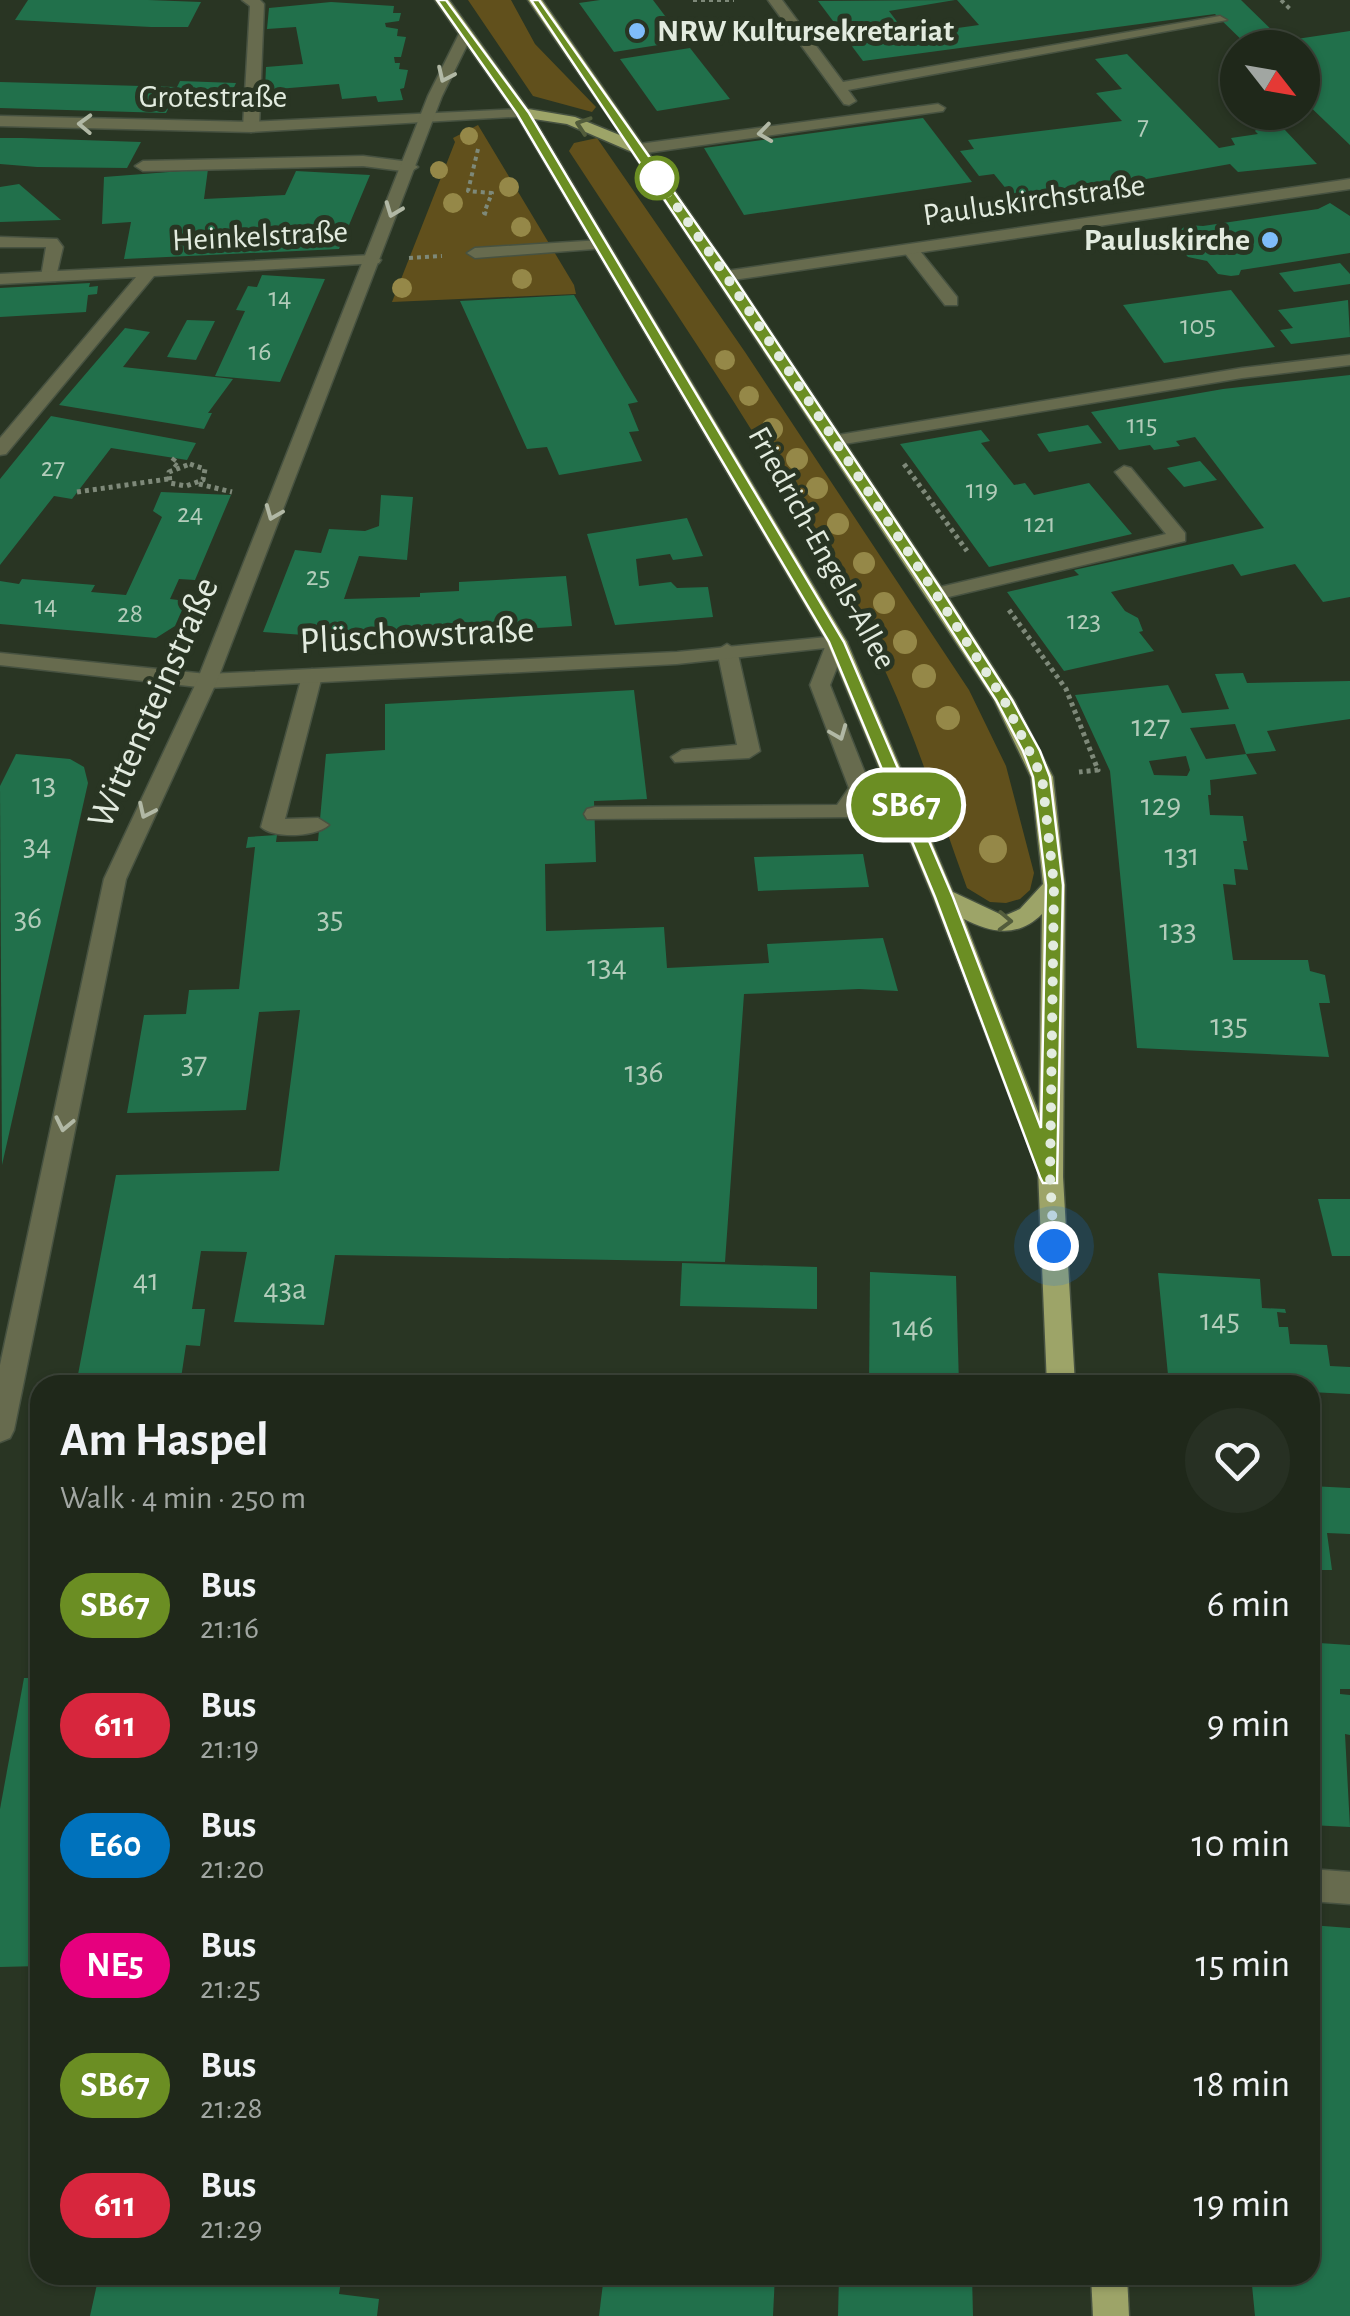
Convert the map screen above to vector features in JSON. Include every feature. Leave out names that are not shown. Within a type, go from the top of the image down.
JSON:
[{"type":"main road","name":"Friedrich-Engels-Allee","points":[[442,0],[523,113],[836,642],[944,897],[1050,1177]]},
{"type":"main road","points":[[456,0],[462,28]]},
{"type":"main road","name":"Friedrich-Engels-Allee","points":[[538,0],[936,594],[1004,700],[1042,777],[1054,885],[1050,1177],[1060,1375]]},
{"type":"main road","points":[[523,113],[570,120],[640,149]]},
{"type":"main road","points":[[944,897],[988,920],[1019,923],[1033,914],[1054,885]]},
{"type":"main road","points":[[1109,2285],[1111,2316]]},
{"type":"street","points":[[249,0],[257,4],[251,126]]},
{"type":"street","points":[[775,0],[862,119]]},
{"type":"street","points":[[838,87],[1220,20]]},
{"type":"street","name":"Wittensteinstraße","points":[[0,1430],[114,880],[207,681],[462,28]]},
{"type":"street","points":[[640,149],[938,108]]},
{"type":"street","points":[[427,119],[523,113]]},
{"type":"street","name":"Grotestraße","points":[[0,120],[251,126],[427,119]]},
{"type":"street","points":[[143,166],[364,161],[410,168]]},
{"type":"street","name":"Pauluskirchstraße","points":[[726,276],[1350,184]]},
{"type":"street","points":[[0,242],[51,242],[55,248],[48,277]]},
{"type":"street","points":[[475,253],[601,245]]},
{"type":"street","points":[[910,249],[951,301]]},
{"type":"street","name":"Heinkelstraße","points":[[0,280],[373,260]]},
{"type":"street","name":"Heinkelstraße","points":[[0,450],[149,272]]},
{"type":"street","name":"Friedrich-Engels-Allee","points":[[832,441],[1242,373],[1350,360]]},
{"type":"street","points":[[936,594],[1178,536],[1124,472]]},
{"type":"street","points":[[595,814],[844,812],[860,788],[820,685],[836,642]]},
{"type":"street","name":"Plüschowstraße","points":[[0,660],[207,681],[677,658],[836,642]]},
{"type":"street","points":[[682,757],[749,751],[727,650]]},
{"type":"street","points":[[312,676],[272,827],[318,824]]},
{"type":"street","points":[[1320,1885],[1350,1888]]},
{"type":"path","points":[[693,0],[734,0]]},
{"type":"path","points":[[1280,0],[1290,9]]},
{"type":"path","points":[[478,148],[468,191],[492,194],[484,214],[502,214]]},
{"type":"path","points":[[373,260],[475,253]]},
{"type":"path","points":[[176,458],[172,462],[178,466]]},
{"type":"path","points":[[168,480],[169,472],[190,464],[205,469],[206,477],[198,484]]},
{"type":"path","points":[[77,492],[168,480],[180,486],[198,484],[232,492]]},
{"type":"shaded area","points":[[468,0],[511,0],[535,44],[596,107],[592,112],[533,96]]},
{"type":"shaded area","points":[[478,125],[576,294],[392,302],[455,142],[453,138]]},
{"type":"shaded area","points":[[597,138],[745,352],[969,690],[1006,766],[1034,873],[1030,890],[1020,899],[990,902],[967,888],[887,675],[817,539],[737,407],[569,151],[574,143]]},
{"type":"building","points":[[28,0],[201,2],[188,27],[151,27],[15,20]]},
{"type":"building","points":[[653,0],[684,41],[614,52],[579,3]]},
{"type":"building","points":[[955,0],[889,11],[907,35],[979,25],[957,0],[1241,0],[1272,30],[1231,30],[1215,14],[863,61],[818,1]]},
{"type":"building","points":[[331,2],[394,6],[393,13],[401,13],[399,21],[385,23],[386,27],[398,29],[397,36],[406,37],[401,57],[394,57],[395,63],[400,63],[399,69],[408,70],[404,88],[400,89],[403,100],[378,102],[376,96],[342,99],[339,84],[265,90],[266,67],[303,64],[296,27],[267,29],[269,8]]},
{"type":"building","points":[[1350,31],[1350,145],[1320,116],[1320,35]]},
{"type":"building","points":[[690,48],[730,99],[657,111],[620,59]]},
{"type":"building","points":[[1127,54],[1219,148],[1235,145],[1231,138],[1258,134],[1256,130],[1285,130],[1317,164],[1238,172],[1230,164],[1079,191],[1076,187],[1012,196],[994,174],[979,176],[960,151],[974,149],[968,140],[1122,121],[1096,93],[1122,89],[1095,59]]},
{"type":"building","points":[[180,81],[236,83],[224,109],[169,107],[166,113],[0,108],[0,82],[177,87]]},
{"type":"building","points":[[923,118],[972,182],[744,215],[704,148]]},
{"type":"building","points":[[0,138],[141,142],[127,168],[37,167],[0,164]]},
{"type":"building","points":[[208,169],[204,199],[285,195],[296,171],[370,175],[339,249],[124,259],[131,222],[102,224],[104,177]]},
{"type":"building","points":[[19,184],[61,220],[0,222],[0,187]]},
{"type":"building","name":"Pauluskirche","points":[[1330,203],[1350,216],[1350,253],[1241,270],[1239,275],[1231,276],[1218,274],[1207,261],[1188,257],[1182,250],[1191,243],[1180,230],[1187,225],[1318,209]]},
{"type":"building","points":[[1340,263],[1350,274],[1350,284],[1294,292],[1279,273]]},
{"type":"building","points":[[262,275],[325,279],[280,382],[215,376],[245,311],[236,310],[248,286],[257,287]]},
{"type":"building","points":[[90,283],[89,287],[98,286],[97,294],[88,295],[86,312],[0,317],[0,288]]},
{"type":"building","points":[[1231,290],[1275,347],[1164,363],[1123,305]]},
{"type":"building","points":[[574,295],[638,402],[628,404],[639,431],[629,432],[642,461],[559,475],[547,447],[527,449],[460,301]]},
{"type":"building","points":[[1348,300],[1350,337],[1291,344],[1280,330],[1293,328],[1278,310]]},
{"type":"building","points":[[187,320],[215,321],[196,360],[167,357]]},
{"type":"building","points":[[125,328],[150,332],[123,367],[233,379],[208,413],[212,413],[204,429],[59,405]]},
{"type":"building","points":[[1350,375],[1350,597],[1323,602],[1295,564],[1241,576],[1233,564],[1111,592],[1125,611],[1138,618],[1143,631],[1139,632],[1154,651],[1064,671],[1007,592],[1079,575],[1074,570],[1264,528],[1195,437],[1176,441],[1180,446],[1119,450],[1091,412],[1223,389]]},
{"type":"building","points":[[51,416],[196,443],[187,460],[111,448],[72,499],[54,496],[0,565],[0,479]]},
{"type":"building","points":[[1088,425],[1102,443],[1049,452],[1037,434]]},
{"type":"building","points":[[981,430],[990,441],[981,443],[1014,485],[1025,483],[1034,495],[1089,483],[1132,534],[989,567],[900,444]]},
{"type":"building","points":[[1200,461],[1217,480],[1184,487],[1167,468]]},
{"type":"building","points":[[161,492],[231,495],[195,580],[179,579],[170,599],[186,601],[175,626],[156,638],[0,624],[0,581],[95,585],[91,592],[126,595],[162,517],[153,511]]},
{"type":"building","points":[[381,495],[413,497],[407,560],[359,556],[344,599],[420,597],[420,593],[459,591],[459,582],[566,576],[572,626],[363,638],[363,632],[332,632],[331,637],[263,632],[295,550],[321,553],[329,529],[365,531],[379,526]]},
{"type":"building","points":[[687,518],[703,556],[673,560],[670,554],[636,559],[639,586],[671,582],[677,588],[708,587],[713,617],[615,625],[587,534]]},
{"type":"building","points":[[1243,673],[1247,683],[1350,681],[1350,719],[1267,731],[1276,751],[1246,754],[1257,774],[1210,780],[1208,795],[1210,815],[1243,816],[1247,841],[1243,841],[1248,870],[1234,869],[1236,885],[1223,884],[1233,960],[1308,960],[1310,971],[1325,975],[1330,1003],[1319,1003],[1329,1057],[1137,1048],[1110,771],[1075,695],[1168,685],[1182,713],[1229,709],[1215,674]],"holes":[[[1235,724],[1246,754],[1206,759],[1190,728]],[[1186,756],[1190,770],[1187,776],[1154,775],[1149,761]]]},
{"type":"building","points":[[634,690],[647,799],[594,801],[596,862],[545,864],[546,931],[664,927],[667,968],[769,963],[767,944],[883,938],[898,991],[744,994],[725,1262],[335,1255],[324,1325],[234,1322],[247,1252],[201,1251],[192,1309],[205,1309],[200,1346],[186,1345],[182,1375],[78,1375],[116,1175],[279,1171],[300,1010],[259,1012],[246,1110],[127,1113],[144,1015],[186,1014],[189,990],[239,989],[255,847],[246,848],[248,837],[277,835],[276,842],[318,841],[326,754],[385,750],[385,704]]},
{"type":"building","points":[[16,754],[70,759],[84,767],[88,783],[2,1165],[0,786]]},
{"type":"building","points":[[863,854],[869,887],[758,891],[754,857]]},
{"type":"building","points":[[1318,1199],[1350,1199],[1350,1256],[1332,1256]]},
{"type":"building","points":[[682,1263],[817,1267],[817,1309],[680,1306]]},
{"type":"building","points":[[870,1272],[956,1276],[959,1375],[869,1375]]},
{"type":"building","points":[[1158,1273],[1260,1279],[1262,1308],[1285,1309],[1286,1313],[1277,1312],[1279,1327],[1288,1327],[1290,1344],[1327,1345],[1330,1366],[1350,1367],[1350,1394],[1320,1392],[1320,1375],[1168,1375]]},
{"type":"building","points":[[1320,1486],[1350,1488],[1350,1534],[1327,1533],[1332,1570],[1320,1570]]},
{"type":"building","points":[[1320,1643],[1350,1645],[1350,1689],[1340,1689],[1340,1694],[1350,1695],[1350,1735],[1345,1734],[1350,1827],[1320,1826]]},
{"type":"building","points":[[24,1678],[30,1678],[30,1966],[0,1967],[0,1809]]},
{"type":"building","points":[[1320,1926],[1350,1928],[1350,2316],[1255,2316],[1252,2285],[1320,2285]]},
{"type":"building","points":[[97,2285],[340,2285],[339,2294],[379,2299],[377,2316],[90,2316]]},
{"type":"building","points":[[603,2285],[775,2285],[773,2316],[599,2316]]},
{"type":"building","points":[[839,2285],[972,2285],[973,2316],[838,2316]]},
{"type":"bus line","name":"SB67","points":[[443,0],[523,113],[836,642],[944,897],[1050,1177],[1054,885],[1042,777],[1032,751],[936,594],[726,276],[535,0]]},
{"type":"place","name":"NRW Kultursekretariat","points":[[637,31]]},
{"type":"place","name":"Pauluskirche","points":[[1270,240]]},
{"type":"route","points":[[657,178],[936,594],[1004,700],[1042,777],[1054,885],[1050,1177],[1054,1246]]}]
